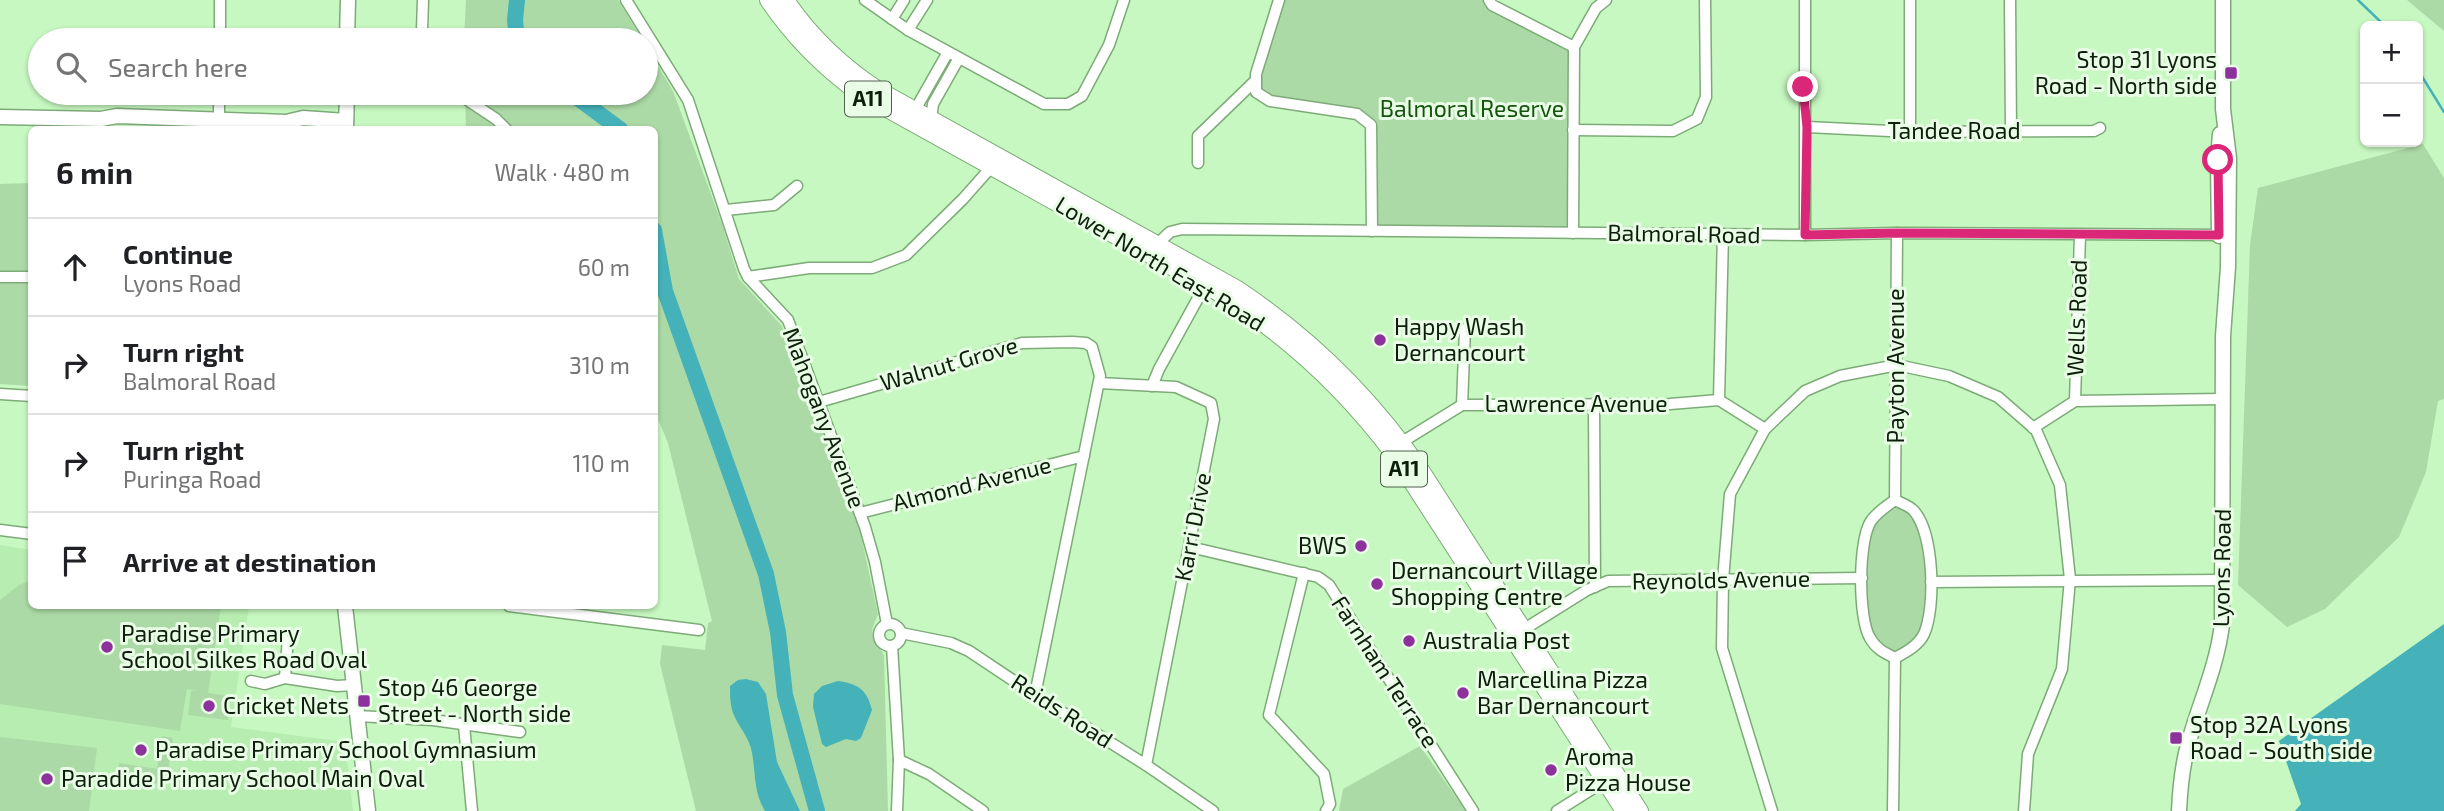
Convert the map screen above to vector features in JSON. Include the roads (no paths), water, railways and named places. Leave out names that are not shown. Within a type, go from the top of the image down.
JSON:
[{"type":"main road","name":"Lower North East Road","points":[[768,0],[796,37],[830,71],[871,101],[921,119]]},
{"type":"main road","name":"Lower North East Road","points":[[786,0],[810,32],[839,61],[921,119],[1276,316],[1321,353],[1362,393],[1402,442],[1610,778],[1624,811]]},
{"type":"main road","name":"Lower North East Road","points":[[1209,280],[1317,367],[1362,414],[1518,633]]},
{"type":"main road","name":"Lower North East Road","points":[[1610,778],[1640,811]]},
{"type":"street","points":[[220,0],[220,28]]},
{"type":"street","points":[[347,28],[348,0]]},
{"type":"street","points":[[422,28],[424,0]]},
{"type":"street","name":"Mahogany Avenue","points":[[626,0],[643,28]]},
{"type":"street","points":[[865,0],[908,30],[1044,104],[1068,104],[1082,96],[1109,45],[1124,0]]},
{"type":"street","points":[[892,19],[904,0]]},
{"type":"street","points":[[908,30],[927,0]]},
{"type":"street","points":[[1279,0],[1256,80],[1256,92],[1270,101],[1357,114],[1371,125],[1372,231]]},
{"type":"street","points":[[1489,0],[1492,5],[1574,47]]},
{"type":"street","points":[[1573,233],[1574,47],[1597,8],[1606,0]]},
{"type":"street","points":[[1573,130],[1673,131],[1697,119],[1706,97],[1705,0]]},
{"type":"street","points":[[1805,0],[1805,235]]},
{"type":"street","points":[[1910,0],[1910,132]]},
{"type":"street","points":[[2010,0],[2011,132]]},
{"type":"street","name":"Lyons Road","points":[[2179,811],[2187,746],[2211,677],[2220,639],[2223,580],[2223,235],[2229,158],[2224,119],[2223,0]]},
{"type":"street","name":"Mahogany Avenue","points":[[658,52],[688,100],[748,277],[788,320],[860,513],[875,562],[887,624]]},
{"type":"street","points":[[921,119],[948,52]]},
{"type":"street","points":[[921,119],[933,104],[958,58]]},
{"type":"street","points":[[1198,163],[1198,136],[1256,80]]},
{"type":"street","points":[[219,105],[219,120]]},
{"type":"street","points":[[0,117],[101,119],[117,116],[286,122],[303,118],[346,125],[346,105]]},
{"type":"street","points":[[475,105],[503,126]]},
{"type":"street","name":"Tandee Road","points":[[1807,127],[1910,132],[2094,131],[2100,128]]},
{"type":"street","points":[[748,277],[809,268],[872,268],[906,255],[963,199],[995,161]]},
{"type":"street","points":[[726,210],[774,205],[797,186]]},
{"type":"street","name":"Balmoral Road","points":[[1153,248],[1170,232],[1182,229],[1805,235],[2223,235]]},
{"type":"street","name":"Payton Avenue","points":[[1895,500],[1897,233]]},
{"type":"street","points":[[1723,234],[1719,400],[1765,429]]},
{"type":"street","name":"Wells Road","points":[[2075,401],[2080,234]]},
{"type":"street","points":[[0,277],[28,277]]},
{"type":"street","points":[[1152,386],[1209,280]]},
{"type":"street","points":[[1462,405],[1465,330]]},
{"type":"street","name":"Walnut Grove","points":[[819,402],[1032,341],[1086,343],[1092,347],[1099,380]]},
{"type":"street","points":[[1772,811],[1722,648],[1723,580],[1730,494],[1765,429],[1805,391],[1840,376],[1897,365],[1949,376],[1998,397],[2033,428],[2060,485],[2070,579],[2062,669],[2028,754],[2024,811]]},
{"type":"street","points":[[1035,695],[1099,380]]},
{"type":"street","name":"Karri Drive","points":[[1099,380],[1176,387],[1211,403],[1214,419],[1146,765]]},
{"type":"street","points":[[0,394],[28,396]]},
{"type":"street","points":[[2033,428],[2075,401],[2223,399]]},
{"type":"street","name":"Lawrence Avenue","points":[[1402,442],[1462,405],[1670,404],[1719,400]]},
{"type":"street","points":[[1594,404],[1595,587]]},
{"type":"street","name":"Almond Avenue","points":[[860,513],[1084,456]]},
{"type":"street","points":[[1895,500],[1913,509],[1922,524],[1927,542],[1931,582],[1928,619],[1923,636],[1912,649],[1895,658],[1880,651],[1869,637],[1863,619],[1862,578],[1864,540],[1869,523],[1895,500]]},
{"type":"street","points":[[0,530],[28,534]]},
{"type":"street","name":"Farnham Terrace","points":[[1190,547],[1304,573],[1318,577],[1329,585],[1473,811]]},
{"type":"street","points":[[1304,573],[1269,715],[1324,774],[1329,804],[1326,811]]},
{"type":"street","name":"Reynolds Avenue","points":[[1518,633],[1608,581],[1862,578]]},
{"type":"street","points":[[1931,582],[2223,580]]},
{"type":"street","points":[[345,609],[368,811]]},
{"type":"street","points":[[542,609],[699,630]]},
{"type":"street","points":[[887,624],[895,625],[901,633],[900,640],[892,646],[882,643],[879,637],[880,630],[887,624]]},
{"type":"street","name":"Reids Road","points":[[901,633],[951,643],[970,651],[1213,811]]},
{"type":"street","points":[[285,678],[288,637]]},
{"type":"street","points":[[892,646],[899,760],[897,811]]},
{"type":"street","points":[[1893,811],[1895,658]]},
{"type":"street","points":[[251,681],[265,684],[285,678],[337,686],[354,685]]},
{"type":"street","points":[[357,716],[408,717],[520,732]]},
{"type":"street","points":[[464,724],[472,811]]},
{"type":"street","points":[[899,760],[929,774],[983,811]]},
{"type":"street","points":[[1557,811],[1610,778]]},
{"type":"water","points":[[2444,624],[2444,811],[2295,811],[2301,804],[2279,741]]},
{"type":"water","points":[[738,680],[758,682],[766,694],[777,762],[800,811],[765,811],[761,804],[751,748],[733,713],[731,703],[730,686]]},
{"type":"water","points":[[838,681],[861,689],[868,697],[872,710],[861,738],[856,741],[846,739],[826,747],[822,744],[813,707],[814,694],[822,686]]},
{"type":"waterway","points":[[516,28],[517,0]]},
{"type":"waterway","points":[[2358,0],[2380,21]]},
{"type":"waterway","points":[[2423,78],[2444,112]]},
{"type":"waterway","points":[[587,105],[616,126]]},
{"type":"waterway","points":[[658,252],[665,291],[766,574],[778,632],[785,695],[817,811]]},
{"type":"place","name":"Stop 31 Lyons Road - North side","points":[[2231,73]]},
{"type":"place","name":"Happy Wash Dernancourt","points":[[1380,340]]},
{"type":"place","name":"BWS","points":[[1361,546]]},
{"type":"place","name":"Dernancourt Village Shopping Centre","points":[[1377,584]]},
{"type":"place","name":"Australia Post","points":[[1409,641]]},
{"type":"place","name":"Paradise Primary School Silkes Road Oval","points":[[107,647]]},
{"type":"place","name":"Marcellina Pizza Bar Dernancourt","points":[[1463,693]]},
{"type":"place","name":"Stop 46 George Street - North side","points":[[364,701]]},
{"type":"place","name":"Cricket Nets","points":[[209,706]]},
{"type":"place","name":"Stop 32A Lyons Road - South side","points":[[2176,738]]},
{"type":"place","name":"Paradise Primary School Gymnasium","points":[[141,750]]},
{"type":"place","name":"Aroma Pizza House","points":[[1551,770]]},
{"type":"place","name":"Paradide Primary School Main Oval","points":[[47,779]]},
{"type":"park label","name":"Balmoral Reserve","points":[[1472,109]]}]
